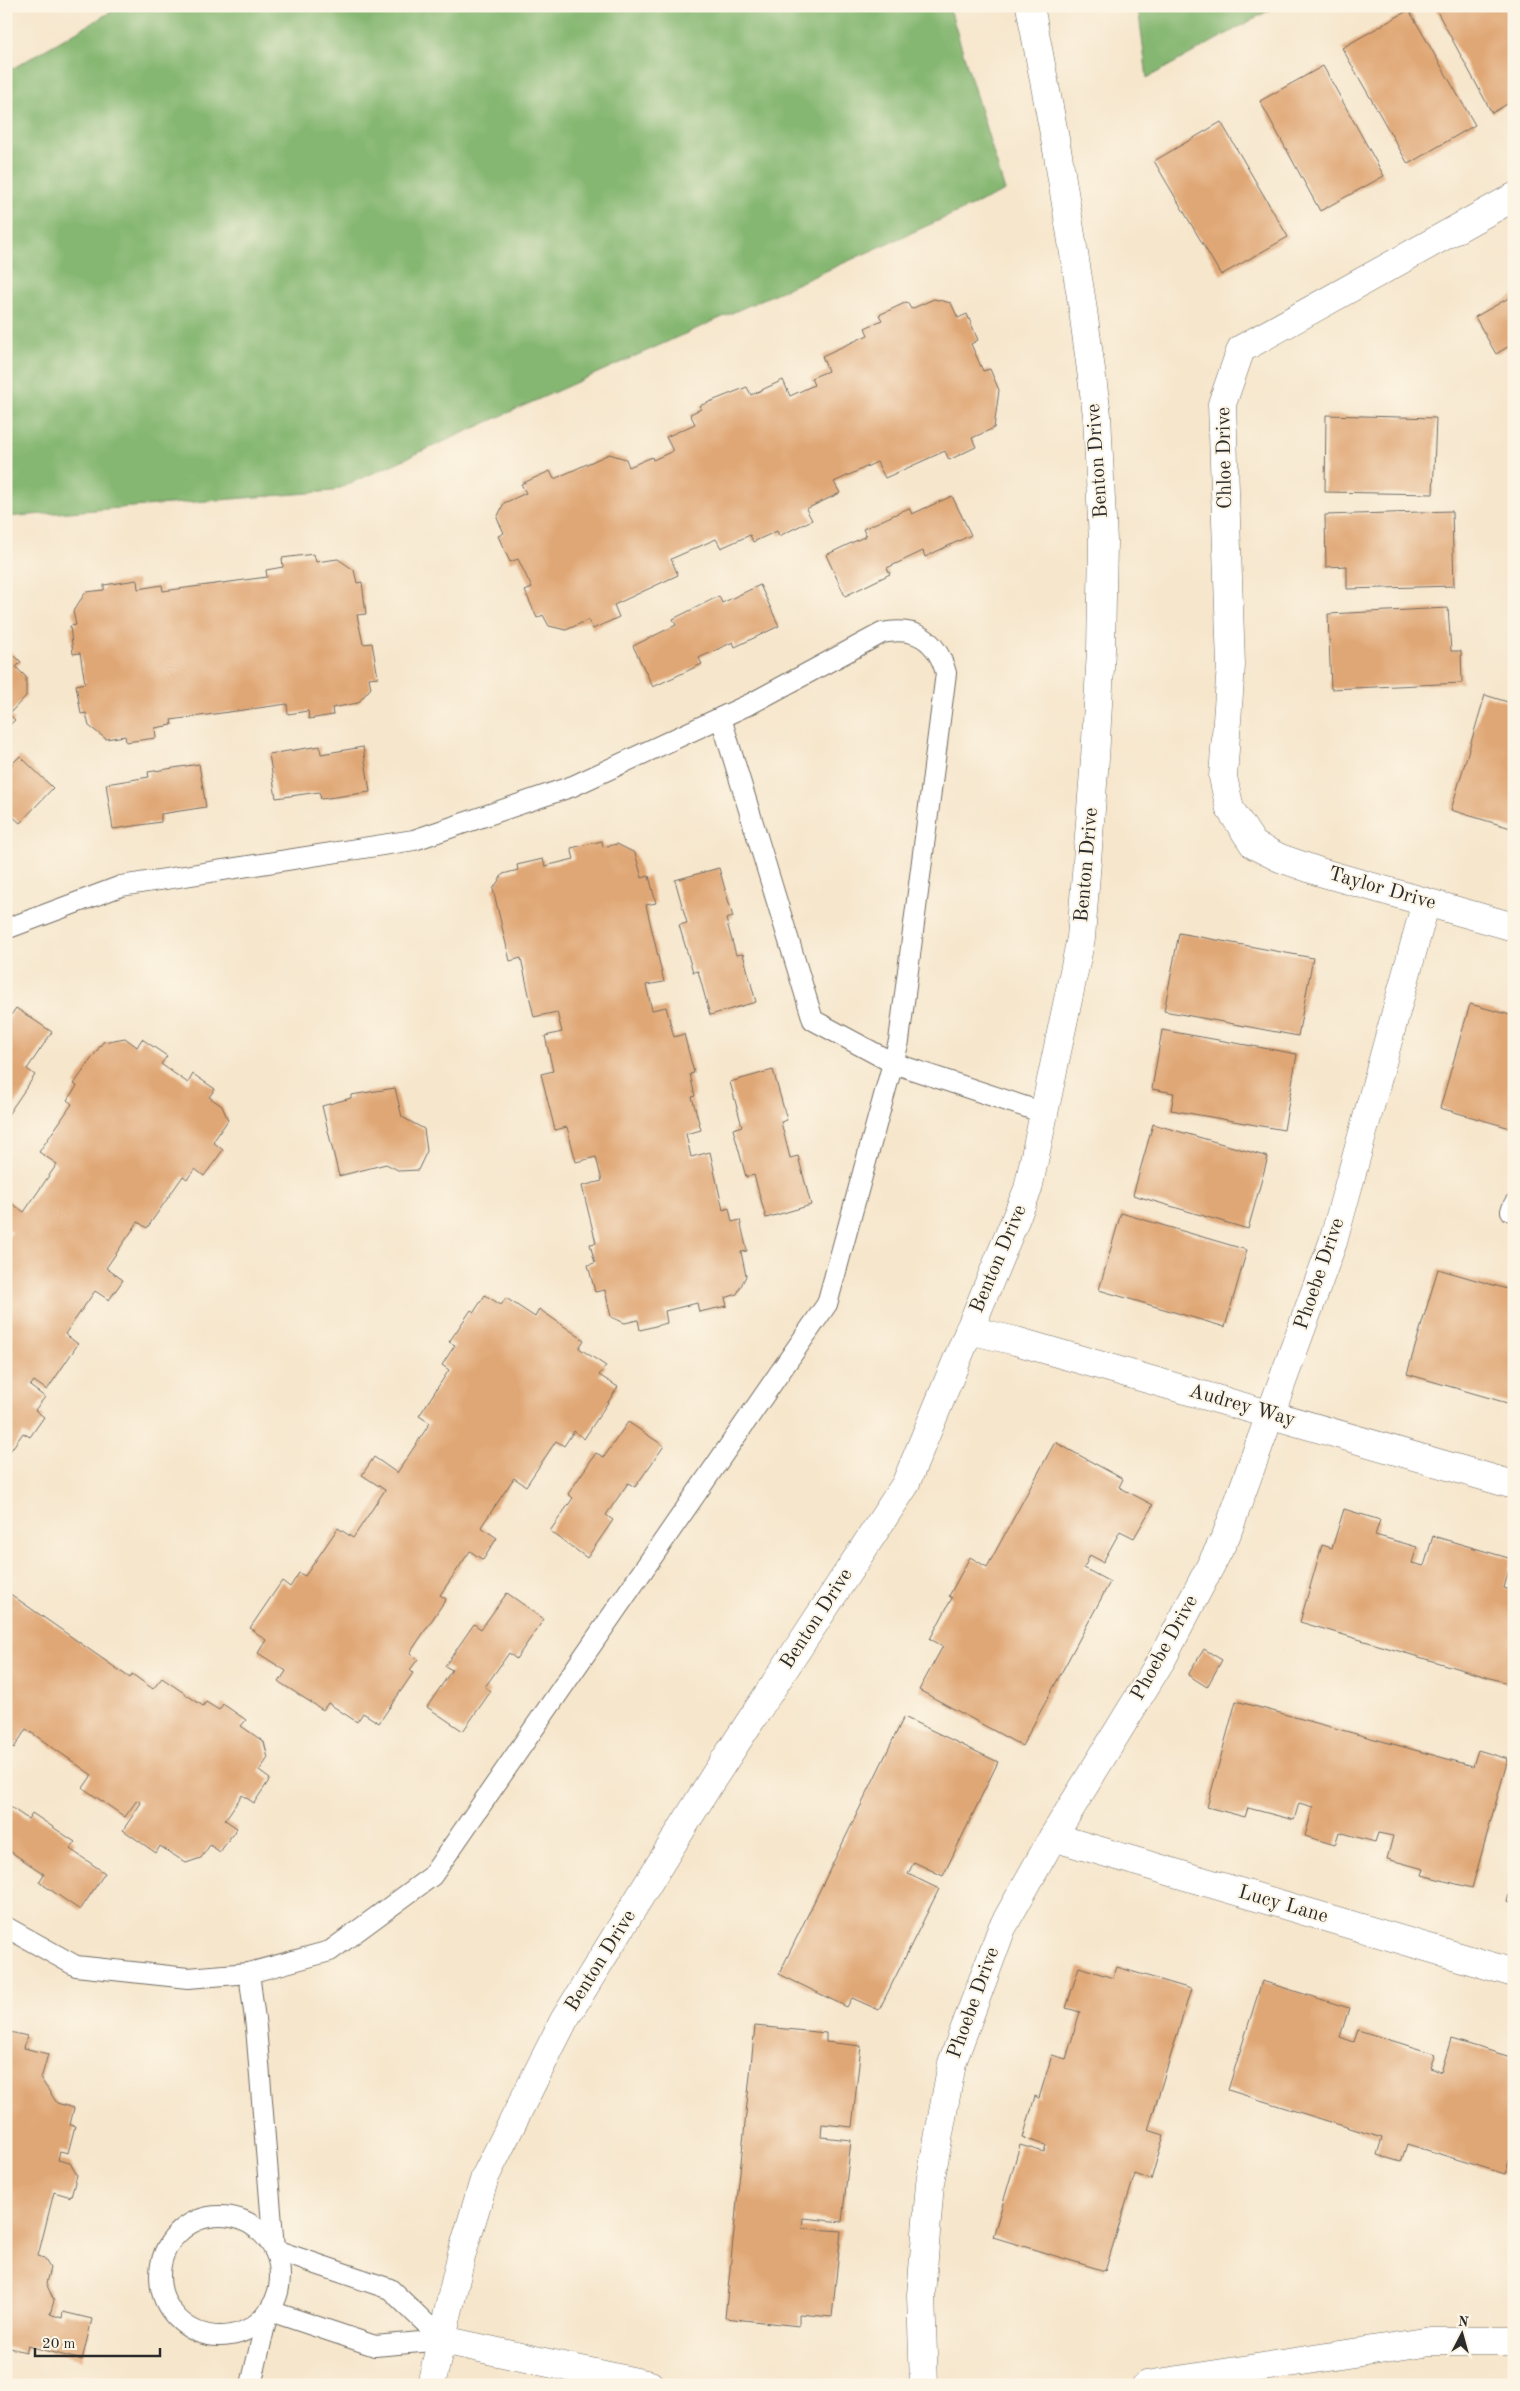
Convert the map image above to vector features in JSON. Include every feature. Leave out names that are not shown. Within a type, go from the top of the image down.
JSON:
[{"type":"street","name":"Benton Drive","points":[[431,2385],[461,2257],[485,2177],[564,2020],[713,1778],[905,1485],[1028,1189],[1081,938],[1098,719],[1103,542],[1097,415],[1082,302],[1058,155],[1030,6]]},
{"type":"street","name":"Chloe Drive","points":[[1254,845],[1230,809],[1223,777],[1231,665],[1222,404],[1241,348],[1514,197]]},
{"type":"street","name":"Taylor Drive","points":[[1254,845],[1280,858],[1320,872],[1514,927]]},
{"type":"street","name":"Phoebe Drive","points":[[924,2385],[921,2295],[930,2184],[952,2063],[1002,1928],[1053,1837],[1162,1659],[1226,1536],[1333,1242],[1426,902]]},
{"type":"street","name":"Audrey Way","points":[[970,1330],[1016,1341],[1514,1485]]},
{"type":"street","name":"Lucy Lane","points":[[1053,1837],[1514,1973]]},
{"type":"street","points":[[443,2340],[650,2385]]},
{"type":"street","points":[[1146,2385],[1431,2340],[1514,2341]]},
{"type":"lane","points":[[6,929],[121,886],[414,840],[574,786],[752,704],[882,633],[896,630],[910,632],[924,638],[935,648],[942,660],[946,673],[899,1041],[827,1304],[432,1876],[330,1951],[249,1973],[188,1978],[76,1966],[6,1927]]},
{"type":"lane","points":[[721,718],[813,1020],[893,1063],[1044,1114]]},
{"type":"lane","points":[[1514,1204],[1511,1211],[1514,1212]]},
{"type":"lane","points":[[249,1973],[256,2027],[274,2250],[280,2270],[279,2292],[269,2312],[251,2385]]},
{"type":"lane","points":[[269,2312],[256,2325],[238,2334],[219,2337],[199,2334],[182,2324],[168,2309],[160,2291],[159,2272],[163,2252],[174,2236],[190,2223],[209,2217],[229,2216],[247,2222],[264,2234],[274,2250],[390,2289],[443,2340]]},
{"type":"lane","points":[[269,2312],[375,2346],[443,2340]]},
{"type":"green space","points":[[121,6],[949,6],[1005,191],[333,491],[6,517],[6,69],[10,70]]},
{"type":"green space","points":[[1138,6],[1277,6],[1147,78]]},
{"type":"building","points":[[1434,6],[1514,6],[1514,100],[1492,113]]},
{"type":"building","points":[[1409,10],[1475,125],[1408,164],[1342,48]]},
{"type":"building","points":[[1323,66],[1384,176],[1320,211],[1260,101]]},
{"type":"building","points":[[1221,122],[1288,237],[1221,275],[1154,161]]},
{"type":"building","points":[[1514,295],[1514,349],[1511,345],[1496,354],[1475,317]]},
{"type":"building","points":[[934,299],[951,303],[958,318],[967,314],[978,340],[971,344],[983,371],[990,369],[999,390],[994,428],[972,438],[976,447],[949,460],[945,451],[885,478],[877,462],[834,482],[840,493],[806,509],[812,520],[779,536],[777,531],[753,542],[750,535],[721,548],[716,539],[671,559],[678,575],[614,605],[619,617],[593,629],[588,620],[566,630],[549,626],[543,615],[537,618],[525,591],[532,588],[518,559],[510,562],[498,536],[504,533],[497,518],[504,503],[526,493],[521,484],[550,471],[554,479],[609,454],[626,459],[629,467],[652,457],[653,460],[673,451],[666,437],[695,424],[690,414],[701,409],[699,406],[747,387],[751,395],[783,380],[790,396],[814,385],[811,378],[828,371],[822,356],[868,335],[865,328],[882,320],[879,315],[907,302],[911,309]]},
{"type":"building","points":[[1326,415],[1436,418],[1433,494],[1325,492]]},
{"type":"building","points":[[952,496],[971,535],[925,557],[923,551],[887,568],[890,574],[845,596],[826,555],[866,536],[863,529],[909,508],[912,514]]},
{"type":"building","points":[[1452,511],[1454,586],[1347,589],[1347,566],[1326,567],[1325,515]]},
{"type":"building","points":[[314,554],[316,562],[338,559],[354,570],[357,583],[362,582],[366,614],[357,615],[363,644],[372,643],[378,677],[369,678],[371,688],[358,703],[332,708],[333,715],[309,719],[308,711],[288,714],[287,704],[171,720],[172,725],[155,728],[156,738],[126,742],[125,736],[106,739],[89,726],[86,713],[81,714],[76,685],[85,683],[80,653],[73,654],[70,626],[76,625],[73,611],[86,592],[104,590],[104,585],[137,580],[138,589],[162,585],[163,591],[267,577],[266,570],[283,567],[282,558]]},
{"type":"building","points":[[760,585],[779,626],[735,647],[733,642],[699,658],[702,664],[653,687],[633,646],[676,625],[673,619],[719,596],[722,603]]},
{"type":"building","points":[[1448,608],[1451,651],[1461,651],[1462,683],[1331,689],[1328,614]]},
{"type":"building","points":[[6,647],[21,662],[16,667],[26,677],[26,696],[9,714],[15,720],[6,729]]},
{"type":"building","points":[[1485,695],[1514,704],[1514,829],[1451,810]]},
{"type":"building","points":[[320,746],[321,754],[363,747],[370,792],[321,799],[319,792],[276,798],[269,754]]},
{"type":"building","points":[[20,756],[53,788],[20,823],[13,817],[6,824],[6,770]]},
{"type":"building","points":[[199,764],[206,807],[161,814],[161,822],[113,829],[106,784],[149,777],[148,772]]},
{"type":"building","points":[[602,841],[603,847],[617,844],[635,853],[642,878],[649,876],[656,903],[646,905],[664,982],[646,985],[652,1010],[666,1007],[674,1037],[684,1034],[694,1073],[690,1074],[695,1096],[692,1097],[701,1130],[686,1134],[691,1157],[710,1152],[723,1210],[729,1208],[732,1222],[740,1220],[747,1251],[741,1252],[746,1276],[737,1294],[725,1298],[727,1306],[699,1312],[697,1303],[665,1311],[667,1323],[640,1330],[638,1320],[625,1323],[611,1317],[605,1290],[595,1292],[588,1265],[595,1263],[590,1244],[596,1243],[582,1186],[602,1181],[596,1157],[576,1162],[567,1127],[555,1130],[541,1074],[553,1071],[545,1036],[562,1032],[557,1012],[534,1017],[521,958],[510,961],[493,889],[503,874],[518,870],[517,865],[543,859],[545,866],[574,859],[571,848]]},
{"type":"building","points":[[719,868],[733,917],[726,919],[736,955],[743,954],[756,1002],[710,1015],[698,971],[693,972],[679,925],[687,923],[675,880]]},
{"type":"building","points":[[1179,933],[1313,958],[1298,1036],[1164,1011]]},
{"type":"building","points":[[1470,1004],[1514,1016],[1514,1129],[1440,1108]]},
{"type":"building","points":[[16,1008],[52,1032],[27,1069],[35,1075],[7,1116],[6,1022]]},
{"type":"building","points":[[1162,1030],[1297,1054],[1284,1130],[1171,1110],[1174,1093],[1152,1089]]},
{"type":"building","points":[[125,1038],[137,1047],[142,1039],[167,1056],[161,1064],[188,1083],[193,1074],[215,1089],[209,1097],[222,1106],[228,1120],[213,1142],[223,1150],[204,1176],[195,1169],[187,1179],[183,1176],[147,1228],[138,1222],[106,1268],[123,1280],[109,1300],[95,1291],[65,1334],[78,1344],[47,1390],[34,1381],[30,1386],[45,1397],[35,1410],[44,1417],[30,1437],[23,1433],[6,1457],[6,1240],[12,1232],[6,1229],[6,1199],[24,1212],[57,1164],[39,1152],[72,1104],[67,1100],[77,1086],[74,1084],[103,1042]]},
{"type":"building","points":[[773,1070],[787,1120],[781,1122],[790,1158],[798,1156],[811,1205],[766,1218],[754,1175],[746,1177],[733,1129],[742,1126],[730,1082]]},
{"type":"building","points":[[395,1088],[402,1117],[424,1129],[427,1151],[418,1170],[400,1171],[386,1164],[339,1176],[322,1106],[351,1098],[351,1095]]},
{"type":"building","points":[[1153,1124],[1268,1157],[1248,1229],[1133,1195]]},
{"type":"building","points":[[1121,1213],[1247,1250],[1225,1327],[1099,1290]]},
{"type":"building","points":[[1438,1269],[1514,1291],[1514,1405],[1407,1374]]},
{"type":"building","points":[[485,1295],[501,1305],[506,1298],[535,1317],[539,1309],[584,1340],[579,1348],[606,1366],[599,1375],[618,1387],[584,1439],[574,1431],[564,1446],[556,1441],[526,1486],[514,1478],[481,1527],[497,1538],[483,1560],[470,1551],[440,1595],[446,1599],[410,1653],[418,1659],[410,1670],[413,1673],[379,1723],[363,1713],[357,1722],[328,1703],[323,1710],[279,1682],[286,1671],[258,1653],[266,1640],[250,1628],[282,1581],[290,1587],[299,1573],[305,1576],[338,1528],[353,1538],[385,1490],[362,1475],[374,1457],[397,1473],[430,1423],[419,1416],[449,1370],[442,1365],[455,1345],[449,1342],[471,1310],[474,1312]]},
{"type":"building","points":[[628,1422],[664,1446],[635,1487],[628,1483],[606,1515],[613,1520],[587,1558],[550,1531],[573,1498],[568,1494],[596,1453],[604,1457]]},
{"type":"building","points":[[1055,1442],[1123,1479],[1119,1487],[1153,1505],[1134,1538],[1120,1531],[1103,1562],[1090,1555],[1084,1568],[1110,1582],[1022,1746],[919,1690],[943,1646],[930,1639],[952,1598],[949,1596],[970,1557],[987,1567]]},
{"type":"building","points":[[1344,1509],[1380,1520],[1375,1535],[1417,1547],[1412,1563],[1424,1566],[1433,1536],[1512,1559],[1504,1588],[1514,1591],[1514,1685],[1300,1622],[1322,1545],[1332,1548]]},
{"type":"building","points":[[6,1591],[130,1678],[132,1674],[153,1689],[162,1678],[203,1706],[206,1702],[219,1710],[223,1704],[246,1720],[241,1726],[264,1742],[268,1758],[259,1771],[270,1779],[254,1803],[242,1795],[225,1820],[237,1828],[220,1852],[210,1845],[201,1858],[186,1863],[160,1846],[156,1853],[123,1830],[141,1803],[137,1800],[125,1817],[83,1788],[92,1775],[26,1729],[14,1748],[6,1743],[6,1717],[10,1712],[6,1709]]},
{"type":"building","points":[[507,1593],[544,1619],[516,1659],[509,1653],[485,1687],[491,1691],[463,1731],[427,1707],[452,1670],[445,1666],[474,1624],[481,1629]]},
{"type":"building","points":[[1204,1649],[1222,1660],[1207,1687],[1188,1675]]},
{"type":"building","points":[[1236,1701],[1473,1766],[1478,1750],[1508,1759],[1472,1888],[1422,1875],[1424,1869],[1387,1859],[1393,1836],[1378,1833],[1375,1842],[1339,1832],[1335,1845],[1305,1836],[1313,1807],[1299,1803],[1294,1820],[1248,1808],[1245,1817],[1207,1807]]},
{"type":"building","points":[[904,1717],[998,1762],[943,1876],[914,1862],[908,1874],[939,1889],[879,2010],[852,1998],[847,2007],[779,1974]]},
{"type":"building","points":[[6,1804],[28,1819],[32,1813],[75,1842],[70,1849],[105,1873],[80,1910],[39,1882],[44,1874],[11,1852],[6,1858]]},
{"type":"building","points":[[1514,1880],[1514,1904],[1507,1902]]},
{"type":"building","points":[[1079,1967],[1113,1978],[1117,1967],[1191,1989],[1148,2130],[1164,2135],[1151,2180],[1135,2174],[1105,2271],[993,2237],[1020,2145],[1044,2152],[1046,2145],[1023,2138],[1035,2096],[1039,2098],[1052,2055],[1066,2059],[1080,2012],[1066,2008]]},
{"type":"building","points":[[1262,1981],[1349,2008],[1340,2037],[1354,2042],[1358,2030],[1435,2054],[1430,2068],[1441,2072],[1451,2039],[1514,2058],[1514,2146],[1505,2174],[1407,2144],[1401,2162],[1377,2155],[1382,2138],[1228,2090]]},
{"type":"building","points":[[755,2026],[826,2033],[826,2042],[861,2046],[852,2127],[822,2124],[821,2137],[851,2140],[842,2222],[803,2218],[802,2228],[841,2231],[832,2317],[799,2314],[799,2326],[725,2318]]},
{"type":"building","points":[[6,2031],[27,2036],[24,2048],[48,2054],[41,2079],[57,2103],[74,2108],[70,2125],[75,2126],[68,2153],[60,2151],[58,2160],[70,2163],[77,2175],[71,2197],[54,2192],[38,2256],[44,2258],[50,2268],[46,2283],[54,2301],[50,2314],[62,2318],[63,2312],[92,2319],[82,2360],[28,2346],[26,2352],[6,2347]]}]
